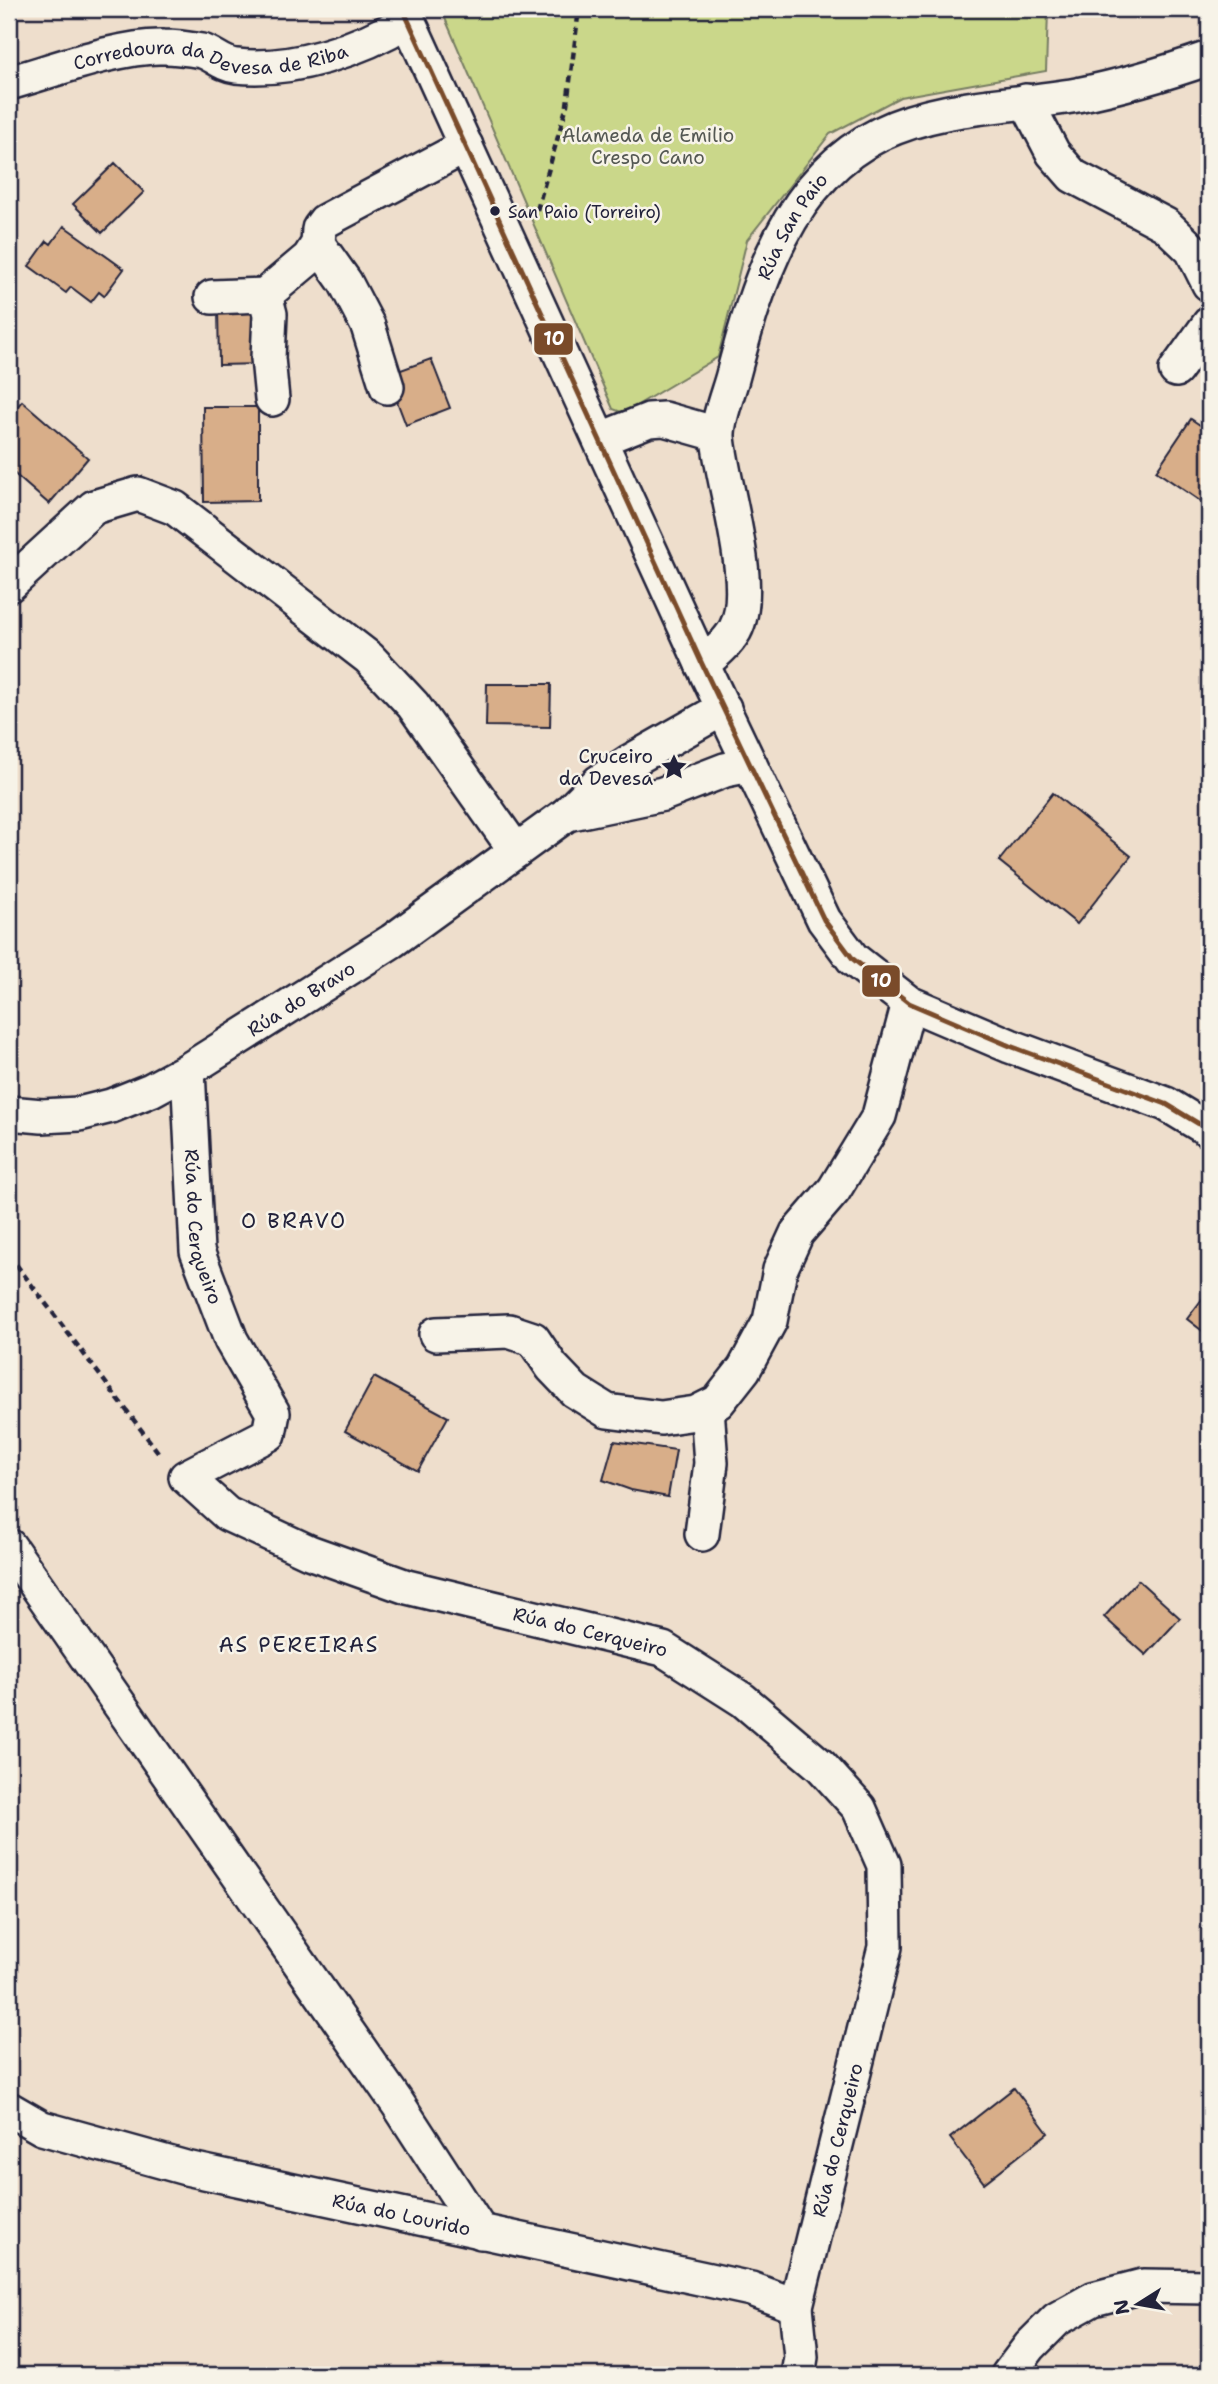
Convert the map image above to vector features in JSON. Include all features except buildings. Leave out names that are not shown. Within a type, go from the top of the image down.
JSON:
[{"type":"street","name":"Corredoura da Devesa de Riba","points":[[9,83],[114,53],[163,47],[203,52],[232,66],[281,67],[354,47],[389,32],[405,14]]},
{"type":"street","points":[[405,14],[702,664],[824,920],[853,959],[909,1003],[1010,1046],[1166,1104],[1209,1130]]},
{"type":"street","name":"Rúa San Paio","points":[[702,664],[719,651],[736,628],[741,605],[738,548],[718,434],[746,325],[768,262],[787,224],[814,187],[847,155],[879,135],[932,116],[965,108],[1075,95],[1154,77],[1209,58]]},
{"type":"street","points":[[1026,101],[1053,153],[1073,176],[1166,225],[1192,250],[1209,284]]},
{"type":"street","points":[[212,297],[265,295],[309,258],[318,244],[319,229],[325,221],[466,146]]},
{"type":"street","points":[[318,244],[345,282],[368,326],[387,387]]},
{"type":"street","points":[[265,295],[270,314],[268,358],[272,399]]},
{"type":"street","points":[[1176,370],[1209,324]]},
{"type":"street","points":[[601,439],[649,420],[664,419],[718,434]]},
{"type":"street","points":[[9,585],[94,507],[138,495],[175,508],[369,658],[413,705],[516,851]]},
{"type":"street","name":"Rúa do Bravo","points":[[9,1113],[42,1116],[90,1112],[151,1090],[188,1070],[392,941],[567,814],[599,782],[724,708]]},
{"type":"street","name":"Rúa do Bravo","points":[[567,814],[663,794],[725,770],[750,765]]},
{"type":"street","points":[[436,1334],[509,1331],[533,1339],[552,1367],[575,1391],[607,1412],[661,1419],[696,1413],[718,1402],[744,1369],[770,1321],[780,1270],[797,1233],[834,1190],[879,1116],[909,1003]]},
{"type":"street","name":"Rúa do Cerqueiro","points":[[188,1070],[197,1251],[231,1340],[273,1413],[269,1434],[186,1477],[227,1514],[321,1556],[407,1587],[663,1649],[743,1700],[821,1766],[859,1808],[884,1865],[884,1947],[796,2306],[801,2357],[798,2375]]},
{"type":"street","points":[[702,1534],[712,1463],[706,1408]]},
{"type":"street","points":[[17,1532],[481,2232]]},
{"type":"street","name":"Rúa do Lourido","points":[[9,2109],[42,2128],[186,2168],[751,2289],[796,2306]]},
{"type":"street","points":[[1008,2375],[1030,2346],[1057,2319],[1093,2299],[1143,2286],[1209,2287]]},
{"type":"path","points":[[534,222],[567,105],[579,9]]},
{"type":"path","points":[[9,1255],[178,1478],[186,1477]]},
{"type":"path","points":[[9,1496],[17,1532]]},
{"type":"green space","name":"Alameda de Emilio Crespo Cano","points":[[441,9],[1045,9],[1048,11],[1046,71],[900,97],[830,134],[747,240],[718,357],[624,413],[613,409]]},
{"type":"transit line","name":"10","points":[[403,9],[702,664],[824,920],[853,959],[909,1003],[1010,1046],[1166,1104],[1209,1130]]},
{"type":"place","name":"San Paio (Torreiro)","points":[[495,211]]},
{"type":"place","name":"Cruceiro da Devesa","points":[[674,767]]},
{"type":"district","name":"O BRAVO","points":[[294,1221]]},
{"type":"district","name":"AS PEREIRAS","points":[[299,1645]]}]
